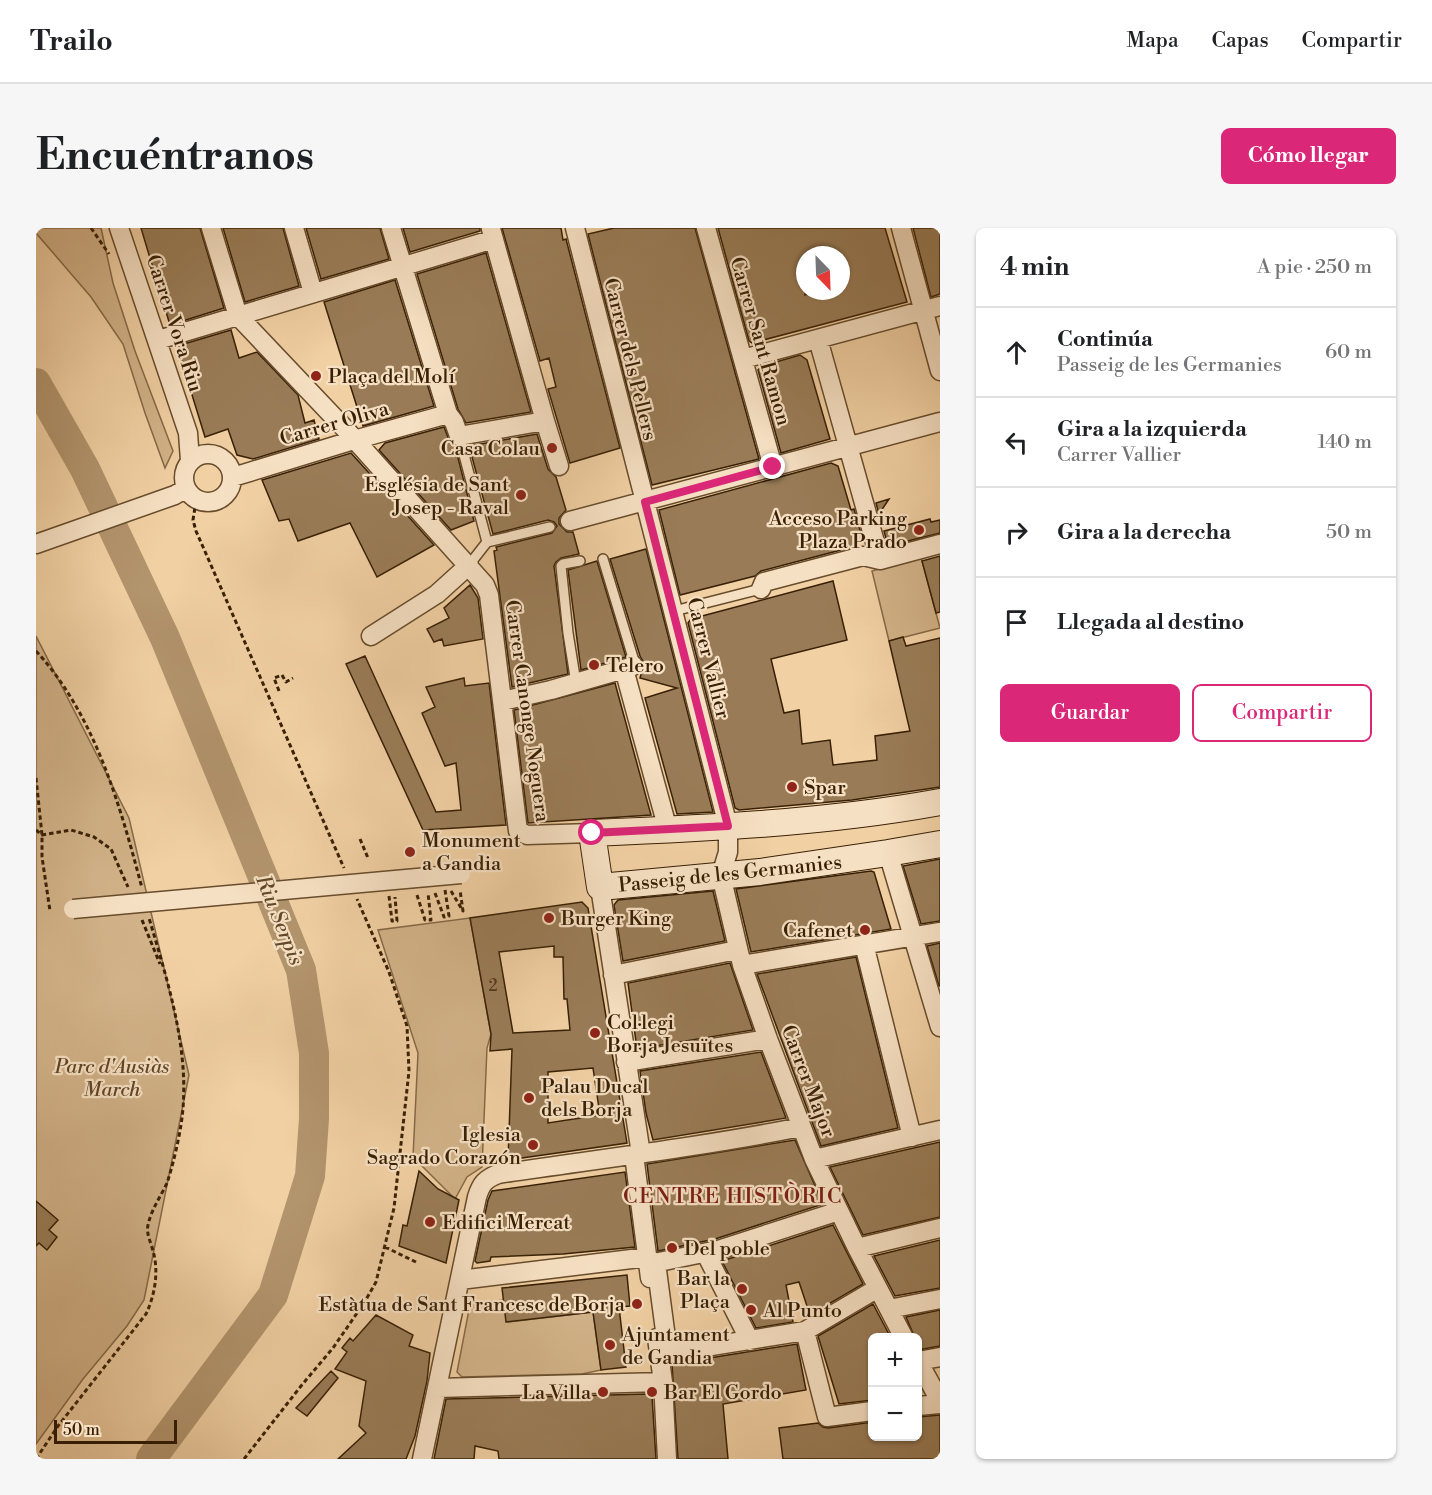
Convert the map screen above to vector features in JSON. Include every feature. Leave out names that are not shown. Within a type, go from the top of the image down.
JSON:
[{"type":"street","name":"Carrer Vora Riu","points":[[119,228],[188,433],[190,461]]},
{"type":"street","name":"Carrer Canonge Noguera","points":[[211,228],[238,316],[485,585],[489,595],[518,831],[527,835],[592,833]]},
{"type":"street","points":[[294,228],[314,293]]},
{"type":"street","points":[[391,228],[448,414],[459,436],[545,421]]},
{"type":"street","name":"Carrer Sant Ramon","points":[[706,228],[773,467]]},
{"type":"street","points":[[901,228],[932,308],[940,371]]},
{"type":"street","name":"Carrer dels Pellers","points":[[579,229],[645,502]]},
{"type":"street","points":[[158,340],[402,266],[492,234],[559,466]]},
{"type":"street","points":[[744,362],[932,308]]},
{"type":"street","points":[[818,339],[848,447],[872,558]]},
{"type":"street","name":"Carrer Oliva","points":[[233,477],[448,414]]},
{"type":"street","points":[[570,521],[940,422]]},
{"type":"street","name":"Carrer Vora Riu","points":[[188,433],[210,453]]},
{"type":"street","points":[[36,544],[186,494],[207,502],[219,500],[230,490],[232,470],[223,458],[210,453],[199,455],[190,461],[184,474],[186,494]]},
{"type":"street","name":"Carrer Vallier","points":[[645,502],[728,826]]},
{"type":"street","points":[[761,589],[764,582],[940,544]]},
{"type":"street","points":[[371,636],[437,594],[469,565]]},
{"type":"street","points":[[502,701],[576,683],[629,665],[668,830]]},
{"type":"street","points":[[592,833],[728,826],[845,816],[940,802]]},
{"type":"street","name":"Carrer Major","points":[[728,826],[728,852],[722,874],[740,957],[768,1039],[814,1158],[901,1333]]},
{"type":"street","name":"Passeig de les Germanies","points":[[592,833],[600,887],[760,872],[888,854],[940,844]]},
{"type":"street","points":[[888,854],[940,1027]]},
{"type":"street","points":[[73,909],[461,879]]},
{"type":"street","points":[[600,887],[626,1062],[664,1354],[667,1459]]},
{"type":"street","points":[[613,975],[740,957],[864,944],[940,932]]},
{"type":"street","points":[[864,944],[912,1137]]},
{"type":"street","points":[[626,1062],[768,1039]]},
{"type":"street","points":[[422,1459],[477,1197],[480,1186],[486,1178],[498,1174],[744,1138],[801,1126]]},
{"type":"street","points":[[814,1158],[940,1130]]},
{"type":"street","points":[[460,1280],[651,1262],[706,1254],[839,1211]]},
{"type":"street","points":[[857,1248],[940,1228]]},
{"type":"street","points":[[706,1254],[750,1341]]},
{"type":"street","points":[[664,1354],[805,1331],[878,1288]]},
{"type":"street","points":[[889,1309],[940,1299]]},
{"type":"street","points":[[805,1331],[827,1417],[868,1413]]},
{"type":"street","points":[[922,1360],[940,1357]]},
{"type":"street","points":[[922,1368],[940,1402],[922,1405]]},
{"type":"street","points":[[437,1388],[663,1382]]},
{"type":"lane","points":[[744,362],[800,349]]},
{"type":"lane","points":[[459,436],[487,542]]},
{"type":"lane","points":[[469,565],[487,542],[550,527]]},
{"type":"lane","points":[[603,559],[629,665]]},
{"type":"lane","points":[[576,683],[561,570],[563,564],[580,561]]},
{"type":"lane","points":[[674,611],[813,576]]},
{"type":"path","points":[[186,494],[196,531],[345,870]]},
{"type":"path","points":[[36,651],[67,692],[96,749],[118,805],[143,891]]},
{"type":"path","points":[[279,691],[274,678],[282,675],[286,682],[293,678]]},
{"type":"path","points":[[36,778],[42,857],[50,911]]},
{"type":"path","points":[[36,830],[42,835]]},
{"type":"path","points":[[360,839],[368,858]]},
{"type":"path","points":[[410,892],[416,892],[425,920],[431,920],[427,890],[433,890],[444,917],[449,916],[445,888],[449,888],[462,911],[459,888],[461,879]]},
{"type":"path","points":[[244,1459],[354,1319],[376,1282],[394,1208],[409,1071],[406,1026],[399,999],[354,892]]},
{"type":"path","points":[[380,895],[389,894],[392,921],[397,921],[395,894],[400,893]]},
{"type":"path","points":[[359,903],[365,900]]},
{"type":"path","points":[[36,1459],[58,1425],[146,1314],[152,1301],[156,1274],[154,1254],[147,1233],[148,1222],[167,1182],[181,1125],[183,1091],[180,1044],[167,980],[148,915]]},
{"type":"path","points":[[385,1247],[416,1262]]},
{"type":"green space","points":[[36,228],[101,228],[113,283],[135,351],[173,451],[165,468],[123,344],[91,297],[36,233]]},
{"type":"green space","points":[[921,557],[940,628],[889,641],[872,571]]},
{"type":"green space","name":"Parc d'Ausiàs March","points":[[36,636],[129,818],[189,1075],[144,1300],[127,1326],[83,1379],[36,1444]]},
{"type":"green space","points":[[470,918],[491,1034],[487,1048],[482,1167],[467,1177],[455,1199],[413,1157],[418,1053],[378,930]]},
{"type":"green space","points":[[504,1300],[507,1322],[593,1312],[601,1370],[582,1374],[462,1377],[457,1372],[468,1304]]},
{"type":"building","points":[[141,228],[200,228],[224,308],[170,325]]},
{"type":"building","points":[[223,228],[283,228],[299,286],[245,302]]},
{"type":"building","points":[[306,228],[380,228],[389,259],[321,279]]},
{"type":"building","points":[[403,228],[480,228],[480,231],[410,252]]},
{"type":"building","points":[[502,228],[561,228],[563,240],[566,239],[620,448],[570,463],[548,389],[556,387],[549,358],[540,361]]},
{"type":"building","points":[[614,228],[695,228],[759,459],[652,485],[588,234]]},
{"type":"building","points":[[718,228],[885,228],[907,302],[752,343],[749,341]]},
{"type":"building","points":[[913,228],[940,228],[940,294],[931,297]]},
{"type":"building","points":[[486,253],[531,412],[466,423],[458,409],[417,274]]},
{"type":"building","points":[[395,280],[434,406],[363,426],[324,302]]},
{"type":"building","points":[[231,330],[239,358],[257,352],[298,395],[305,423],[314,420],[319,439],[253,459],[237,455],[228,429],[205,437],[177,346]]},
{"type":"building","points":[[800,355],[807,360],[830,439],[781,453],[758,370],[762,366]]},
{"type":"building","points":[[444,427],[449,440],[455,446],[474,521],[451,530],[379,450],[385,443]]},
{"type":"building","points":[[537,434],[548,469],[556,477],[566,510],[559,518],[559,524],[567,532],[573,532],[579,554],[561,558],[554,566],[568,674],[512,687],[494,551],[497,550],[496,547],[552,533],[557,526],[548,520],[493,534],[469,446]]},
{"type":"building","points":[[351,453],[434,545],[377,577],[350,523],[298,541],[289,519],[279,521],[262,480]]},
{"type":"building","points":[[831,463],[838,466],[851,510],[854,509],[862,537],[856,546],[761,571],[755,576],[680,595],[659,510]]},
{"type":"building","points":[[889,499],[879,514],[876,503]]},
{"type":"building","name":"Acceso Parking Plaza Prado","points":[[930,519],[931,522],[940,520],[940,533],[888,546],[884,531]]},
{"type":"building","points":[[646,549],[713,812],[677,814],[645,698],[677,688],[640,678],[644,663],[610,559]]},
{"type":"building","points":[[940,556],[940,612],[936,613],[922,561]]},
{"type":"building","points":[[597,561],[626,657],[581,670],[568,570]]},
{"type":"building","points":[[833,581],[847,640],[771,659],[784,713],[799,710],[802,744],[830,740],[833,765],[877,760],[875,736],[910,731],[889,641],[903,637],[906,646],[940,638],[940,787],[852,800],[739,810],[735,808],[688,623],[691,619]]},
{"type":"building","points":[[470,585],[478,598],[483,639],[444,646],[442,639],[434,642],[427,629],[449,618],[444,608]]},
{"type":"building","points":[[365,656],[436,812],[461,810],[456,763],[445,766],[422,713],[435,707],[426,687],[464,678],[465,686],[489,683],[506,825],[423,830],[346,664]]},
{"type":"building","points":[[615,683],[651,815],[528,823],[514,710]]},
{"type":"building","points":[[940,859],[940,921],[921,924],[903,866]]},
{"type":"building","points":[[874,872],[891,929],[751,952],[736,889]]},
{"type":"building","points":[[713,891],[725,941],[623,961],[614,905],[618,900]]},
{"type":"building","points":[[582,902],[588,908],[627,1143],[508,1160],[512,1049],[490,1051],[491,1034],[470,918]],"holes":[[[554,946],[554,957],[563,957],[564,999],[567,999],[570,1030],[513,1033],[499,952]],[[593,1068],[600,1115],[548,1123],[548,1072]]]},
{"type":"building","points":[[940,943],[940,986],[939,986],[927,946]]},
{"type":"building","points":[[856,957],[898,1128],[821,1146],[757,974]]},
{"type":"building","points":[[730,963],[753,1030],[637,1049],[628,983]]},
{"type":"building","points":[[761,1052],[786,1118],[653,1140],[646,1113],[640,1071]]},
{"type":"building","points":[[795,1140],[823,1204],[715,1239],[658,1251],[647,1164]]},
{"type":"building","points":[[940,1142],[940,1217],[863,1235],[830,1167]]},
{"type":"building","points":[[419,1171],[438,1189],[459,1200],[446,1263],[399,1246],[403,1225],[407,1226]]},
{"type":"building","points":[[625,1172],[635,1247],[563,1254],[491,1257],[490,1261],[477,1263],[475,1261],[492,1191]]},
{"type":"building","points":[[36,1201],[58,1220],[49,1230],[57,1237],[47,1250],[39,1243],[36,1246]]},
{"type":"building","points":[[833,1225],[863,1284],[810,1315],[799,1282],[786,1285],[793,1322],[756,1328],[722,1261]]},
{"type":"building","points":[[940,1240],[940,1288],[895,1296],[874,1256]]},
{"type":"building","name":"Ajuntament de Gandia","points":[[627,1275],[630,1306],[619,1307],[626,1367],[601,1370],[593,1312],[506,1322],[502,1288]]},
{"type":"building","points":[[873,1304],[888,1333],[868,1333],[868,1401],[839,1404],[818,1336]]},
{"type":"building","points":[[940,1310],[940,1346],[922,1349],[922,1333],[913,1333],[906,1317]]},
{"type":"building","points":[[376,1315],[413,1335],[409,1346],[430,1353],[427,1381],[415,1436],[406,1459],[338,1459],[366,1433],[359,1426],[366,1381],[335,1369],[347,1352],[342,1348],[350,1338],[353,1341]]},
{"type":"building","points":[[797,1344],[806,1390],[723,1404],[728,1459],[678,1459],[672,1364]]},
{"type":"building","points":[[331,1371],[338,1378],[307,1416],[296,1408]]},
{"type":"building","points":[[648,1394],[652,1396],[656,1459],[499,1459],[498,1451],[475,1446],[474,1459],[434,1459],[446,1399]]},
{"type":"building","points":[[940,1415],[940,1459],[783,1459],[779,1428],[818,1423],[828,1428],[868,1423],[868,1441],[922,1441],[922,1417]]},
{"type":"waterway","name":"Riu Serpis","points":[[36,383],[85,469],[165,638],[301,970],[314,1053],[314,1119],[310,1176],[273,1295],[151,1459]]},
{"type":"place","name":"Plaça del Molí","points":[[316,376]]},
{"type":"place","name":"Casa Colau","points":[[552,448]]},
{"type":"place","name":"Església de Sant Josep - Raval","points":[[521,495]]},
{"type":"place","name":"Acceso Parking Plaza Prado","points":[[919,530]]},
{"type":"place","name":"Telero","points":[[594,665]]},
{"type":"place","name":"Spar","points":[[792,787]]},
{"type":"place","name":"Monument a Gandia","points":[[410,852]]},
{"type":"place","name":"Burger King","points":[[549,918]]},
{"type":"place","name":"Cafenet","points":[[865,930]]},
{"type":"place","name":"Col·legi Borja Jesuïtes","points":[[595,1033]]},
{"type":"place","name":"Palau Ducal dels Borja","points":[[529,1098]]},
{"type":"place","name":"Iglesia Sagrado Corazón","points":[[533,1145]]},
{"type":"place","name":"Edifici Mercat","points":[[430,1222]]},
{"type":"place","name":"Del poble","points":[[672,1248]]},
{"type":"place","name":"Bar la Plaça","points":[[742,1289]]},
{"type":"place","name":"Estàtua de Sant Francesc de Borja","points":[[637,1304]]},
{"type":"place","name":"Al Punto","points":[[751,1310]]},
{"type":"place","name":"Ajuntament de Gandia","points":[[610,1345]]},
{"type":"place","name":"La Villa","points":[[603,1392]]},
{"type":"place","name":"Bar El Gordo","points":[[652,1392]]},
{"type":"district","name":"CENTRE HISTÒRIC","points":[[733,1196]]},
{"type":"route","points":[[592,833],[728,826],[645,502],[773,467]]}]
